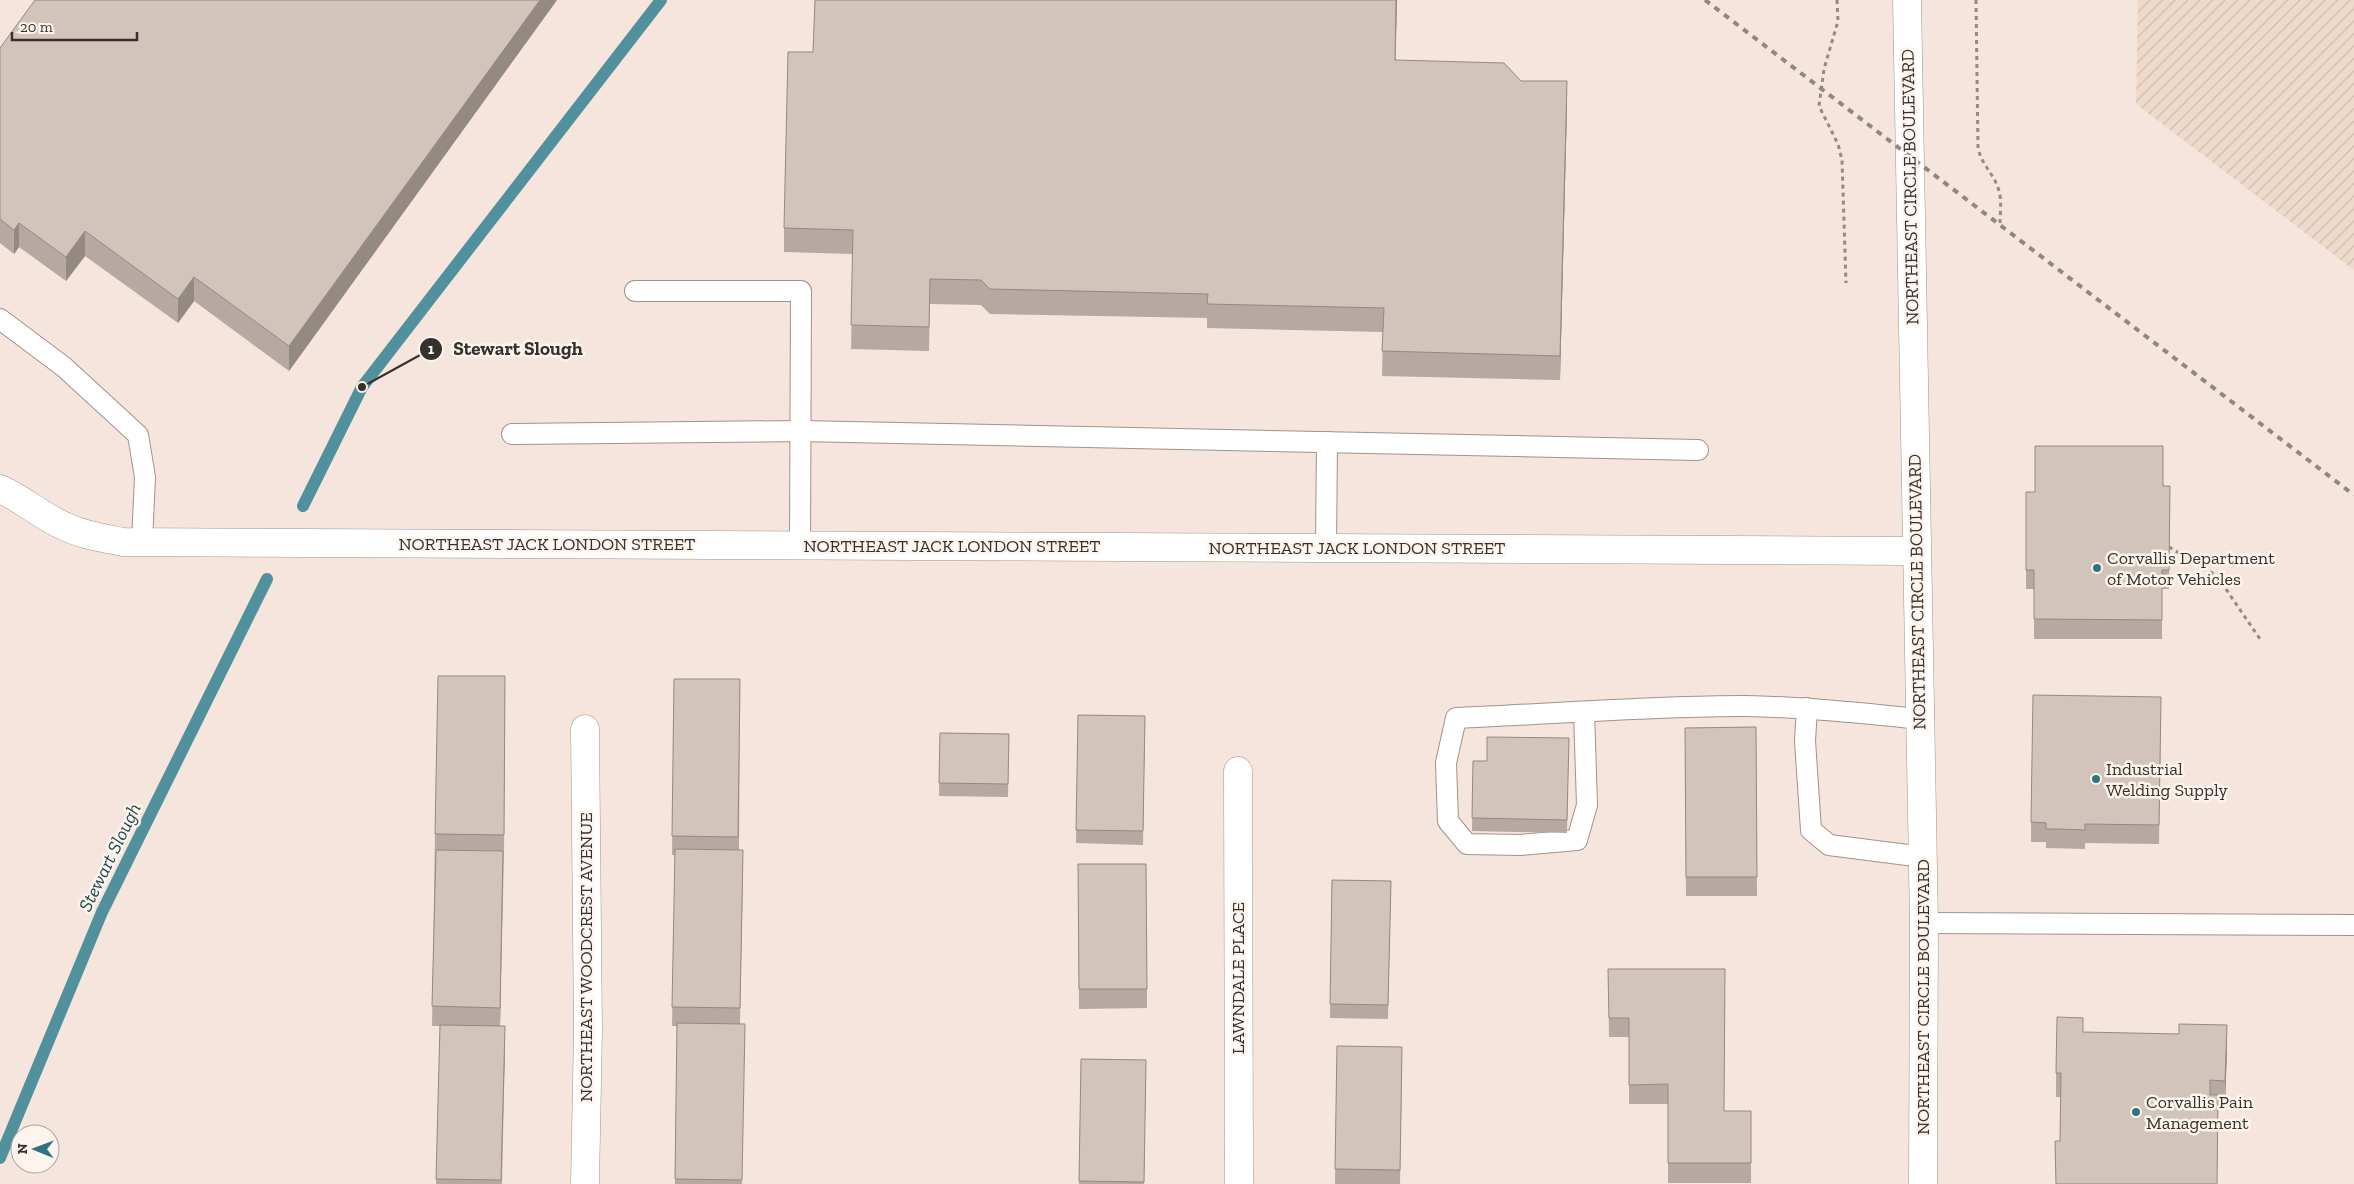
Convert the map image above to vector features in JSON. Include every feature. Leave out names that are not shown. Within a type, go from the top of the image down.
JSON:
[{"type":"street","name":"NORTHEAST CIRCLE BOULEVARD","points":[[1907,0],[1924,923],[1923,1184]]},
{"type":"street","name":"NORTHEAST JACK LONDON STREET","points":[[0,489],[15,496],[62,526],[92,536],[123,542],[1916,551]]},
{"type":"street","name":"NORTHEAST WOODCREST AVENUE","points":[[585,729],[588,1030],[585,1184]]},
{"type":"street","name":"LAWNDALE PLACE","points":[[1238,771],[1239,1184]]},
{"type":"lane","points":[[635,290],[801,292],[800,546]]},
{"type":"lane","points":[[0,319],[64,367],[138,435],[145,477],[142,542]]},
{"type":"lane","points":[[512,434],[800,431],[1698,450]]},
{"type":"lane","points":[[1326,548],[1327,442]]},
{"type":"lane","points":[[1584,712],[1587,805],[1577,840],[1520,845],[1467,844],[1448,822],[1446,763],[1456,718],[1584,712],[1744,706],[1807,708],[1920,719]]},
{"type":"lane","points":[[1807,708],[1805,741],[1811,830],[1829,844],[1923,857]]},
{"type":"lane","points":[[1924,923],[2354,925]]},
{"type":"path","points":[[1838,0],[1838,21],[1824,69],[1820,106],[1838,144],[1842,160],[1846,283]]},
{"type":"path","points":[[1976,0],[1978,148],[1981,161],[1996,182],[2000,192],[2000,224]]},
{"type":"path","points":[[2169,547],[2217,576],[2260,638]]},
{"type":"shaded area","points":[[2138,0],[2354,0],[2354,270],[2136,104]]},
{"type":"building","points":[[35,0],[540,0],[289,346],[194,277],[178,299],[85,231],[66,257],[19,223],[14,230],[0,219],[0,48]]},
{"type":"building","points":[[815,0],[1396,0],[1395,60],[1504,63],[1521,81],[1567,81],[1560,356],[1382,351],[1384,308],[1207,304],[1208,294],[990,289],[981,280],[930,279],[929,327],[851,325],[853,230],[784,228],[788,52],[813,52]]},
{"type":"building","name":"Corvallis Department of Motor Vehicles","points":[[2035,446],[2163,446],[2163,486],[2170,486],[2169,570],[2162,570],[2162,620],[2034,619],[2034,570],[2026,570],[2026,492],[2035,492]]},
{"type":"building","points":[[438,676],[505,676],[504,835],[435,834]]},
{"type":"building","points":[[674,679],[740,679],[738,837],[672,836]]},
{"type":"building","name":"Industrial Welding Supply","points":[[2033,695],[2161,697],[2159,825],[2085,824],[2085,830],[2046,829],[2046,823],[2031,822]]},
{"type":"building","points":[[1078,715],[1145,716],[1143,831],[1076,830]]},
{"type":"building","points":[[1756,727],[1757,877],[1686,877],[1685,728]]},
{"type":"building","points":[[940,733],[1009,734],[1008,784],[939,783]]},
{"type":"building","points":[[1487,737],[1569,738],[1567,820],[1472,818],[1473,761],[1487,761]]},
{"type":"building","points":[[675,849],[743,850],[740,1008],[672,1007]]},
{"type":"building","points":[[436,850],[503,851],[500,1008],[432,1006]]},
{"type":"building","points":[[1078,864],[1146,864],[1147,989],[1079,989]]},
{"type":"building","points":[[1332,880],[1391,881],[1388,1005],[1330,1004]]},
{"type":"building","points":[[1608,969],[1725,969],[1724,1111],[1751,1111],[1751,1163],[1668,1163],[1668,1084],[1629,1085],[1629,1018],[1609,1018]]},
{"type":"building","name":"Corvallis Pain Management","points":[[2057,1017],[2083,1018],[2083,1032],[2179,1034],[2179,1024],[2227,1025],[2225,1081],[2210,1080],[2210,1095],[2218,1095],[2217,1184],[2056,1184],[2055,1141],[2060,1141],[2061,1073],[2056,1073]]},
{"type":"building","points":[[677,1023],[745,1024],[742,1180],[675,1179]]},
{"type":"building","points":[[440,1025],[505,1026],[501,1180],[436,1179]]},
{"type":"building","points":[[1337,1046],[1402,1047],[1400,1170],[1335,1169]]},
{"type":"building","points":[[1081,1059],[1146,1060],[1144,1182],[1079,1181]]},
{"type":"waterway","name":"Stewart Slough","points":[[303,506],[362,387],[661,0]]},
{"type":"waterway","name":"Stewart Slough","points":[[0,1158],[102,912],[267,579]]},
{"type":"railway","points":[[1705,0],[2354,495]]},
{"type":"place","name":"Stewart Slough","points":[[362,387]]},
{"type":"place","name":"Corvallis Department of Motor Vehicles","points":[[2097,568]]},
{"type":"place","name":"Industrial Welding Supply","points":[[2096,779]]},
{"type":"place","name":"Corvallis Pain Management","points":[[2136,1112]]}]
